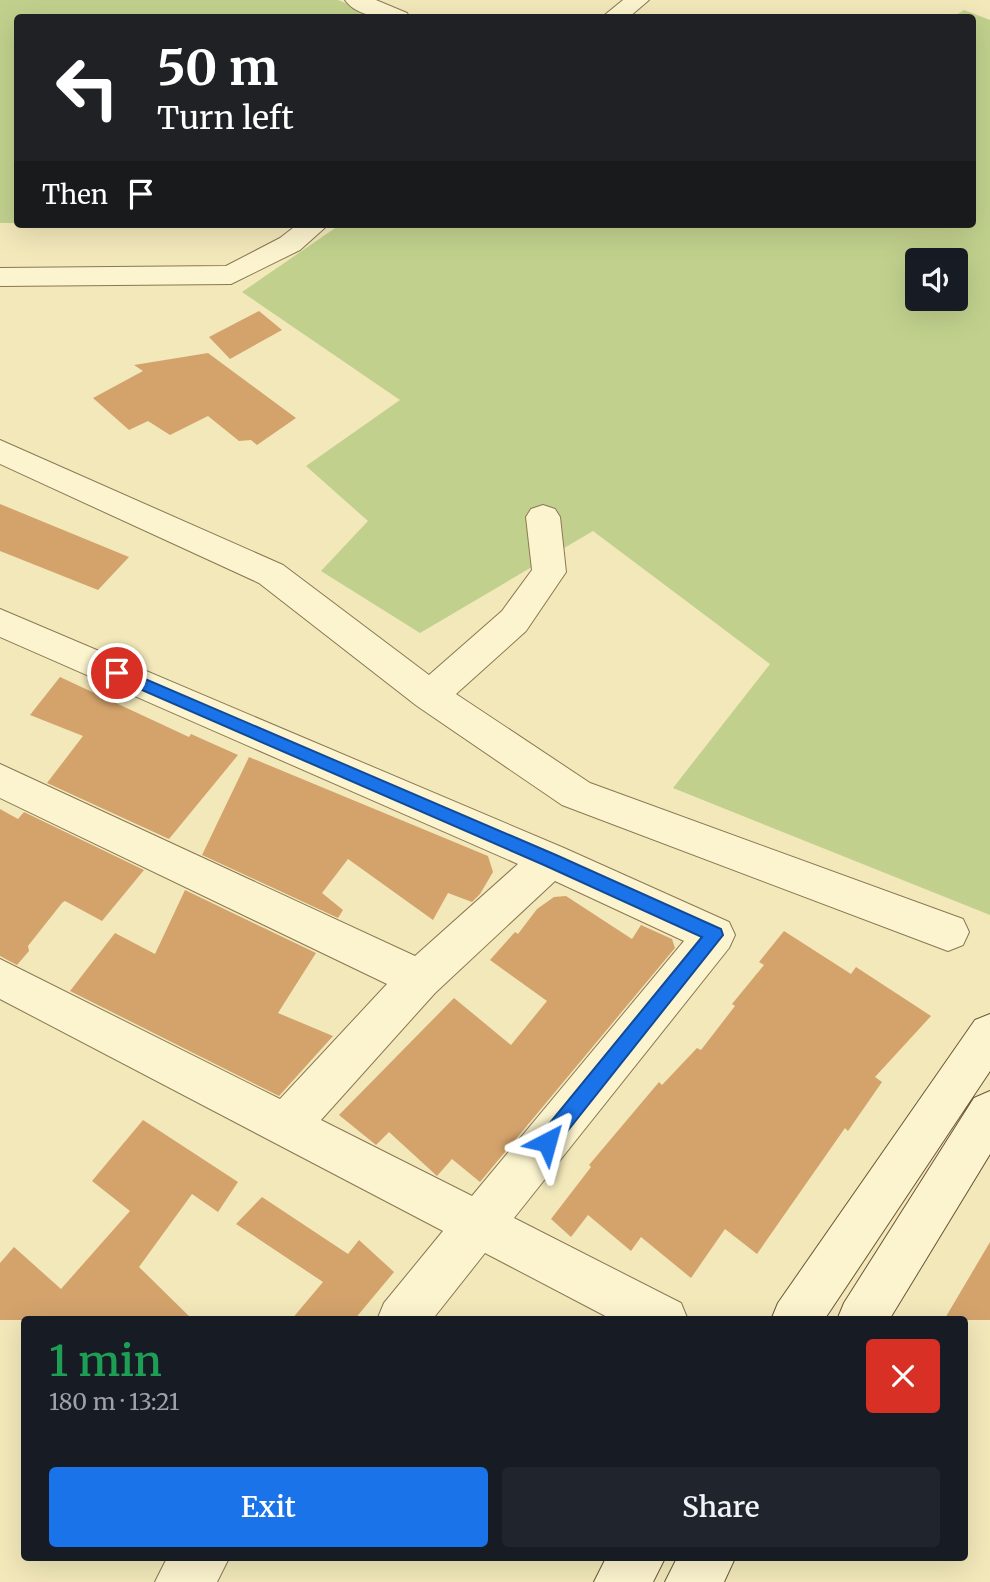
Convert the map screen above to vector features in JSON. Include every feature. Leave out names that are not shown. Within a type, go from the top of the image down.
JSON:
[{"type":"street","points":[[356,0],[389,14]]},
{"type":"street","points":[[618,14],[638,0]]},
{"type":"street","points":[[0,277],[232,275],[290,244],[310,228]]},
{"type":"street","points":[[0,451],[271,574],[430,696],[576,794],[948,932]]},
{"type":"street","points":[[430,696],[514,621],[548,572],[543,517]]},
{"type":"street","points":[[5,632],[550,860],[715,935],[404,1316]]},
{"type":"street","points":[[0,780],[419,979]]},
{"type":"street","points":[[286,1125],[419,979],[550,860]]},
{"type":"street","points":[[0,978],[656,1316]]},
{"type":"street","points":[[863,1316],[979,1100],[990,1034]]},
{"type":"street","points":[[798,1316],[979,1100]]},
{"type":"street","points":[[182,1582],[200,1561]]},
{"type":"street","points":[[621,1582],[636,1561]]},
{"type":"street","points":[[692,1582],[706,1561]]},
{"type":"green space","points":[[0,0],[338,0],[372,14],[14,14],[14,223],[0,223]]},
{"type":"green space","points":[[964,10],[974,14],[958,14]]},
{"type":"green space","points":[[976,15],[990,20],[990,915],[673,788],[770,664],[593,531],[420,633],[321,571],[368,521],[306,466],[400,400],[242,292],[335,228],[976,228]]},
{"type":"building","points":[[259,311],[282,330],[230,359],[209,337]]},
{"type":"building","points":[[208,353],[296,418],[257,445],[251,440],[239,441],[208,416],[170,435],[148,421],[129,430],[93,398],[143,371],[134,365]]},
{"type":"building","points":[[0,504],[129,557],[98,590],[0,551]]},
{"type":"building","points":[[60,677],[189,737],[191,734],[238,755],[169,839],[47,783],[83,736],[30,715]]},
{"type":"building","points":[[249,757],[488,856],[493,872],[472,902],[448,893],[433,920],[348,859],[322,893],[343,910],[338,918],[202,855]]},
{"type":"building","points":[[0,809],[18,819],[24,812],[144,870],[102,921],[65,901],[62,903],[28,946],[29,951],[17,965],[0,956]]},
{"type":"building","points":[[185,890],[316,953],[278,1013],[333,1036],[279,1096],[70,991],[115,933],[155,954]]},
{"type":"building","points":[[566,896],[632,939],[641,925],[672,939],[675,948],[480,1182],[452,1159],[437,1176],[389,1132],[376,1145],[339,1115],[454,998],[511,1045],[547,1001],[490,960],[515,932],[518,934],[537,909],[554,897]]},
{"type":"building","points":[[784,931],[851,974],[856,967],[931,1016],[875,1077],[882,1082],[848,1131],[845,1128],[757,1254],[725,1229],[691,1278],[641,1237],[631,1251],[588,1215],[571,1237],[551,1219],[591,1167],[589,1165],[659,1082],[662,1085],[697,1048],[701,1050],[735,1006],[732,1004],[764,965],[759,962]]},
{"type":"building","points":[[143,1120],[238,1182],[218,1212],[192,1194],[139,1267],[189,1316],[21,1316],[21,1320],[0,1320],[0,1263],[14,1247],[61,1289],[130,1211],[92,1181]]},
{"type":"building","points":[[262,1197],[348,1254],[359,1240],[394,1272],[357,1316],[294,1316],[323,1282],[236,1224]]},
{"type":"building","points":[[990,1242],[990,1320],[946,1316]]},
{"type":"route","points":[[117,673],[550,860],[715,935],[547,1142]]}]
